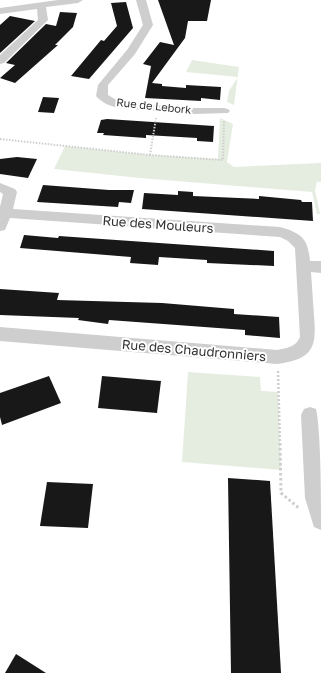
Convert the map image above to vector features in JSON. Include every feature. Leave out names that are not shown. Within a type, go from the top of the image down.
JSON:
[{"type":"street","points":[[0,11],[42,3],[78,0]]},
{"type":"street","name":"Rue de Lebork","points":[[140,0],[148,25],[131,52],[103,85],[102,96],[112,103],[119,105],[224,111]]},
{"type":"street","points":[[0,61],[43,20],[42,3]]},
{"type":"street","name":"Rue des Mouleurs","points":[[0,187],[10,192],[10,198],[2,220],[280,232],[295,238],[299,243],[302,248],[303,266]]},
{"type":"street","points":[[303,266],[321,267]]},
{"type":"street","name":"Rue des Chaudronniers","points":[[0,334],[277,357],[291,355],[301,351],[306,346],[308,337],[303,266]]},
{"type":"street","points":[[310,415],[315,498],[321,520]]},
{"type":"path","points":[[150,155],[158,108]]},
{"type":"path","points":[[0,139],[150,155],[223,160],[225,131],[224,111]]},
{"type":"path","points":[[277,357],[282,493],[304,513]]},
{"type":"shaded area","points":[[192,60],[239,67],[238,77],[186,72]]},
{"type":"shaded area","points":[[238,78],[234,105],[227,102],[229,91]]},
{"type":"shaded area","points":[[220,118],[233,124],[227,162],[234,167],[321,163],[321,182],[317,182],[315,190],[320,214],[317,214],[312,192],[140,178],[54,169],[65,146],[150,155],[218,159]]},
{"type":"shaded area","points":[[188,372],[260,377],[261,391],[278,392],[281,470],[182,462]]},
{"type":"building","points":[[158,0],[211,0],[207,21],[188,21],[185,38],[152,83],[162,84],[162,86],[186,88],[186,85],[221,87],[220,100],[201,98],[201,101],[145,98],[151,66],[143,64],[160,42],[174,45]]},
{"type":"building","points":[[126,2],[133,28],[89,79],[71,76],[101,40],[104,41],[117,26],[111,3]]},
{"type":"building","points":[[60,12],[77,13],[73,27],[55,45],[58,45],[15,83],[0,78],[15,65],[6,63],[46,24],[56,26]]},
{"type":"building","points":[[10,16],[35,21],[0,53],[0,25]]},
{"type":"building","points":[[43,97],[59,98],[54,113],[38,112]]},
{"type":"building","points":[[107,119],[214,126],[213,142],[197,141],[197,138],[146,135],[146,138],[103,135],[104,133],[97,133],[101,120]]},
{"type":"building","points":[[17,157],[37,159],[28,178],[0,174],[0,159]]},
{"type":"building","points":[[43,185],[109,190],[134,190],[131,203],[119,202],[118,207],[37,202]]},
{"type":"building","points":[[178,191],[193,192],[193,196],[259,199],[259,196],[312,202],[313,221],[142,209],[144,193],[178,195]]},
{"type":"building","points":[[24,235],[58,238],[59,236],[274,251],[274,266],[207,263],[207,260],[159,257],[158,265],[130,263],[131,257],[20,248]]},
{"type":"building","points":[[0,289],[59,293],[57,300],[162,303],[234,309],[234,314],[279,317],[280,338],[245,335],[245,330],[109,320],[108,324],[78,320],[79,318],[0,315]]},
{"type":"building","points":[[49,376],[61,403],[2,425],[0,417],[0,393]]},
{"type":"building","points":[[102,376],[161,381],[157,413],[98,408]]},
{"type":"building","points":[[228,478],[270,481],[281,673],[231,673]]},
{"type":"building","points":[[47,482],[93,484],[88,528],[40,526]]},
{"type":"building","points":[[16,654],[46,673],[5,673]]}]
